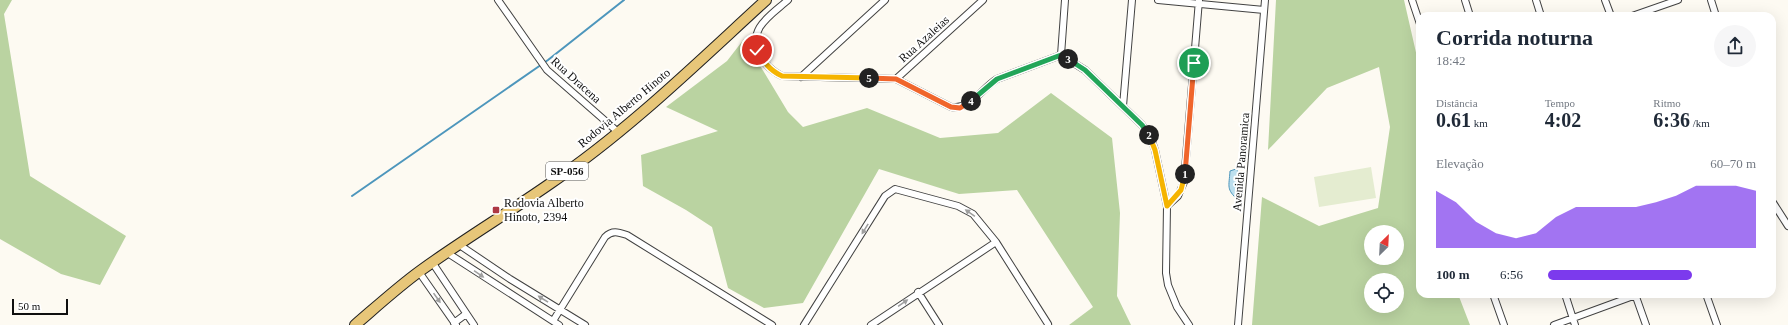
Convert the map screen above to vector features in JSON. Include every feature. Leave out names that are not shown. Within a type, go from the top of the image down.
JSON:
[{"type":"main road","name":"Rodovia Alberto Hinoto","points":[[355,325],[432,262],[551,183],[618,132],[673,85],[766,0]]},
{"type":"street","name":"Rua Dracena","points":[[498,0],[547,70],[618,132]]},
{"type":"street","points":[[788,0],[761,24],[756,32],[755,40],[757,50],[764,63],[774,72],[782,76],[896,79],[951,107],[960,108],[966,105],[990,83],[997,79],[1061,55]]},
{"type":"street","points":[[801,76],[885,0]]},
{"type":"street","name":"Rua Azaleias","points":[[896,79],[983,0]]},
{"type":"street","points":[[1061,55],[1065,0]]},
{"type":"street","points":[[1123,106],[1132,0]]},
{"type":"street","points":[[1158,0],[1199,2],[1264,10]]},
{"type":"street","name":"Avenida Panoramica","points":[[1238,325],[1265,0]]},
{"type":"street","points":[[1412,0],[1416,12]]},
{"type":"street","points":[[1465,0],[1469,12]]},
{"type":"street","points":[[1536,0],[1540,12]]},
{"type":"street","points":[[1605,0],[1610,12]]},
{"type":"street","points":[[1642,12],[1670,1],[1678,0]]},
{"type":"street","points":[[1711,0],[1715,12]]},
{"type":"street","points":[[1167,206],[1178,196],[1184,182],[1199,2]]},
{"type":"street","points":[[1061,55],[1085,70],[1142,125],[1150,136],[1155,150],[1167,206],[1166,273],[1168,285],[1177,307],[1188,325]]},
{"type":"street","points":[[805,325],[885,196],[890,191],[895,189],[903,190],[967,210],[981,222],[996,242],[1048,324]]},
{"type":"street","points":[[1776,207],[1788,226]]},
{"type":"street","points":[[553,321],[605,237],[609,233],[614,232],[626,235],[772,325]]},
{"type":"street","points":[[871,325],[918,292],[996,242]]},
{"type":"street","points":[[458,244],[510,279],[586,325]]},
{"type":"street","points":[[446,252],[504,291],[559,325]]},
{"type":"street","points":[[432,262],[474,325]]},
{"type":"street","points":[[419,272],[455,324],[466,314]]},
{"type":"street","points":[[504,291],[510,279]]},
{"type":"street","points":[[522,302],[528,290]]},
{"type":"street","points":[[918,292],[939,325]]},
{"type":"street","points":[[1494,298],[1504,325]]},
{"type":"street","points":[[1566,298],[1575,325]]},
{"type":"street","points":[[1554,325],[1628,298]]},
{"type":"street","points":[[1637,298],[1646,325]]},
{"type":"street","points":[[1707,298],[1717,325]]},
{"type":"green space","points":[[0,0],[12,0],[4,14],[30,176],[126,236],[100,285],[61,274],[0,239]]},
{"type":"green space","points":[[1276,0],[1404,0],[1416,52],[1416,298],[1460,298],[1470,325],[1252,325],[1262,197],[1319,226],[1378,208],[1390,127],[1379,67],[1327,88],[1268,150]]},
{"type":"green space","points":[[744,39],[788,112],[803,127],[867,108],[940,138],[998,133],[1051,93],[1112,138],[1120,213],[1117,296],[1131,325],[1069,325],[1093,307],[1017,190],[959,194],[879,169],[803,303],[764,308],[728,288],[712,227],[686,210],[643,186],[641,155],[718,131],[666,107],[727,61]]},
{"type":"green space","points":[[1371,167],[1376,198],[1319,207],[1314,177]]},
{"type":"water","points":[[1236,169],[1240,174],[1239,181],[1235,187],[1241,193],[1238,200],[1229,187],[1230,171]]},
{"type":"waterway","points":[[352,196],[548,60],[624,0]]},
{"type":"place","name":"Rodovia Alberto Hinoto, 2394","points":[[496,210]]},
{"type":"route","points":[[757,50],[764,63],[774,72],[782,76],[896,79],[951,107],[960,108],[966,105],[990,83],[997,79],[1061,55],[1085,70],[1142,125],[1150,136],[1155,150],[1167,206],[1178,196],[1184,182],[1194,63]]}]
